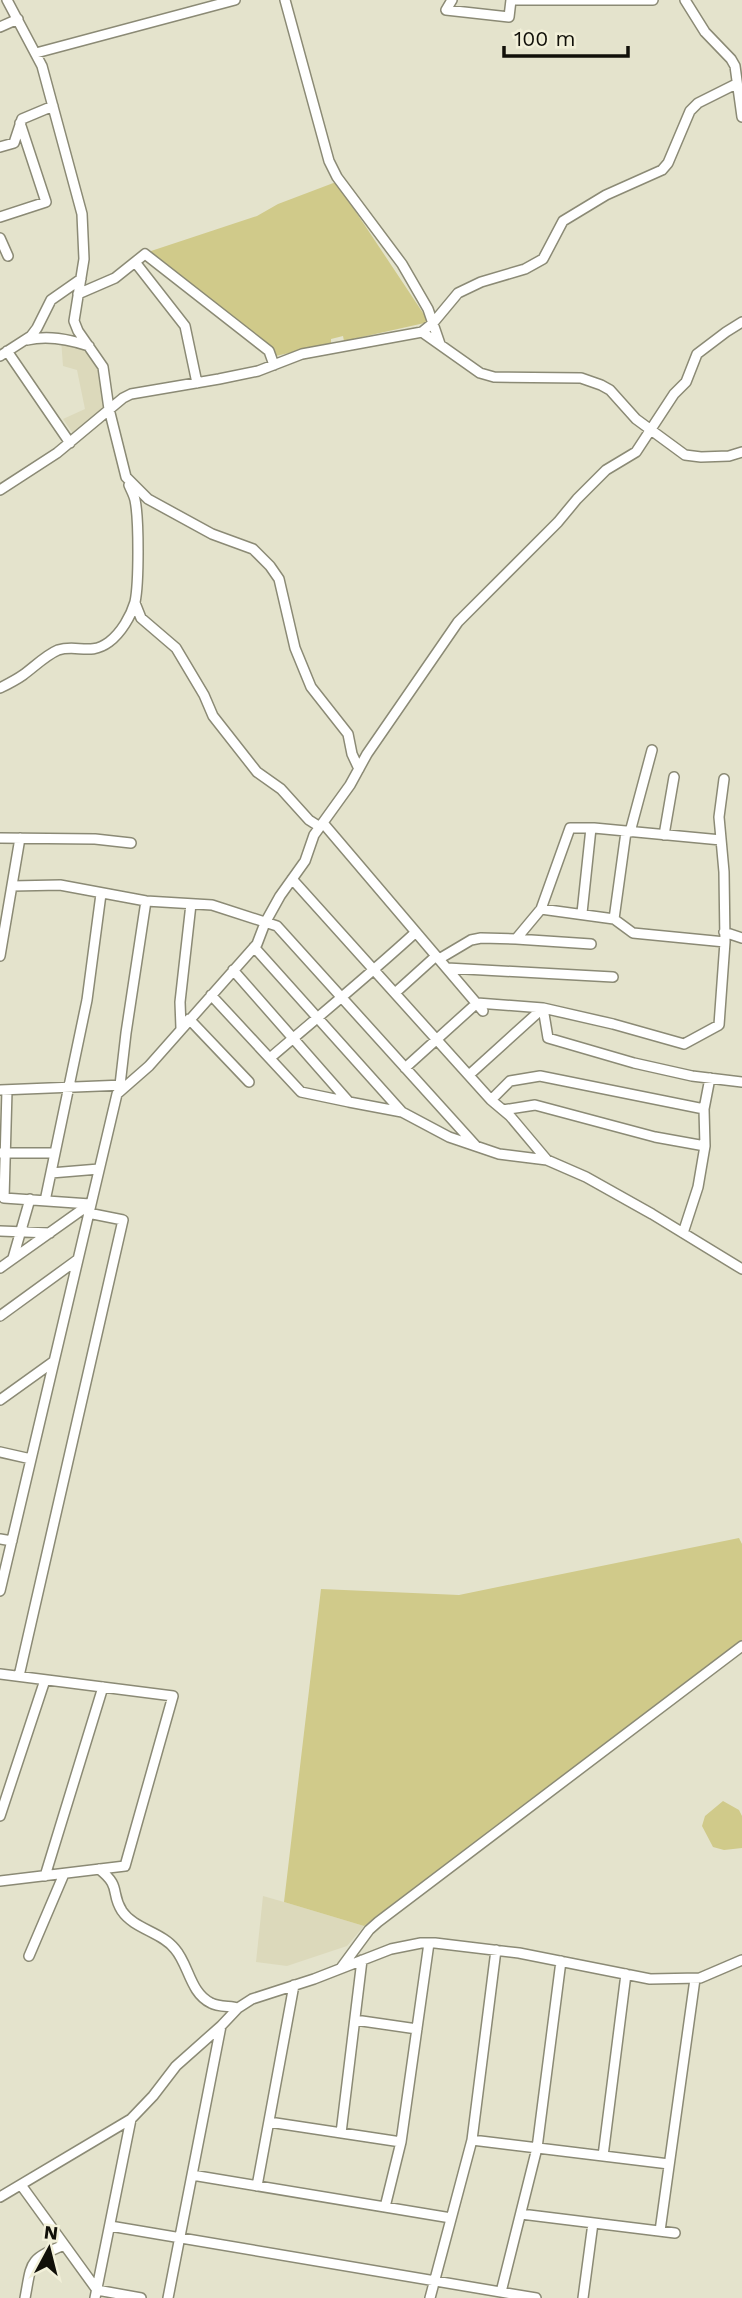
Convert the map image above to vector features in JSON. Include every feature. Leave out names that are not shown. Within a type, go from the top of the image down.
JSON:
[{"type":"street","points":[[0,688],[55,651],[92,650],[113,640],[128,620],[135,602],[136,518],[134,499],[109,409],[103,367],[74,321],[84,259],[82,214],[42,66],[7,0]]},
{"type":"street","points":[[36,53],[235,0]]},
{"type":"street","points":[[285,0],[328,161],[402,264],[428,309],[440,344]]},
{"type":"street","points":[[452,0],[446,10],[509,16],[510,0],[653,0]]},
{"type":"street","points":[[685,0],[705,32],[735,66],[742,117]]},
{"type":"street","points":[[0,27],[18,19]]},
{"type":"street","points":[[0,491],[35,469],[131,394],[258,370],[302,354],[422,332],[458,293],[481,282],[525,269],[543,259],[563,221],[624,185],[662,170],[668,163],[690,111],[698,103],[736,84]]},
{"type":"street","points":[[0,147],[14,143],[22,119],[53,106]]},
{"type":"street","points":[[0,217],[46,202],[20,123]]},
{"type":"street","points":[[0,238],[8,257]]},
{"type":"street","points":[[78,294],[115,278],[145,254],[269,351],[274,365]]},
{"type":"street","points":[[135,262],[185,326],[197,383]]},
{"type":"street","points":[[70,443],[4,354],[37,328],[51,300],[81,279]]},
{"type":"street","points":[[0,1591],[117,1094],[123,1085],[149,1066],[254,947],[265,923],[305,861],[314,835],[458,622],[606,470],[636,452],[674,394],[686,382],[697,354],[742,322]]},
{"type":"street","points":[[422,332],[480,373],[494,377],[581,378],[601,385],[610,390],[650,430],[685,455],[715,456],[742,452]]},
{"type":"street","points":[[24,340],[40,337],[90,346]]},
{"type":"street","points":[[126,477],[148,499],[212,534],[253,549],[270,566],[279,579],[295,648],[312,687],[348,734],[359,769]]},
{"type":"street","points":[[135,602],[141,618],[176,648],[204,695],[213,716],[257,772],[281,789],[309,820],[321,825],[480,1007]]},
{"type":"street","points":[[614,919],[628,832],[652,750]]},
{"type":"street","points":[[664,835],[674,778]]},
{"type":"street","points":[[405,1068],[480,1007],[543,1008],[684,1044],[719,1025],[724,937],[724,872],[719,817],[724,779]]},
{"type":"street","points":[[516,939],[541,909],[570,828],[721,840]]},
{"type":"street","points":[[582,914],[591,828]]},
{"type":"street","points":[[0,838],[95,839],[131,843]]},
{"type":"street","points":[[0,956],[20,838]]},
{"type":"street","points":[[292,879],[547,1160]]},
{"type":"street","points":[[12,886],[60,884],[146,901],[212,905],[277,926],[476,1146]]},
{"type":"street","points":[[45,1200],[87,1000],[101,894]]},
{"type":"street","points":[[123,1085],[126,1033],[146,901]]},
{"type":"street","points":[[181,1028],[180,1002],[191,904]]},
{"type":"street","points":[[541,909],[614,919],[633,933],[742,937]]},
{"type":"street","points":[[270,1058],[316,1017],[342,999],[416,932]]},
{"type":"street","points":[[395,993],[438,957],[471,940],[516,939],[591,944]]},
{"type":"street","points":[[254,947],[402,1112]]},
{"type":"street","points":[[447,968],[613,976]]},
{"type":"street","points":[[233,970],[349,1102]]},
{"type":"street","points":[[211,995],[301,1093],[402,1112],[449,1137],[499,1154],[547,1160],[586,1177],[742,1269]]},
{"type":"street","points":[[469,1075],[543,1008]]},
{"type":"street","points":[[543,1008],[548,1038],[634,1063],[742,1082]]},
{"type":"street","points":[[189,1019],[248,1082]]},
{"type":"street","points":[[491,1100],[510,1082],[540,1076],[704,1109]]},
{"type":"street","points":[[683,1233],[698,1187],[705,1146],[704,1109],[710,1078]]},
{"type":"street","points":[[19,1676],[123,1220],[89,1208],[45,1200],[4,1198],[3,1090],[123,1085]]},
{"type":"street","points":[[503,1110],[535,1105],[655,1137],[705,1146]]},
{"type":"street","points":[[3,1153],[55,1153]]},
{"type":"street","points":[[51,1173],[99,1169]]},
{"type":"street","points":[[13,1259],[30,1199]]},
{"type":"street","points":[[0,1268],[89,1208]]},
{"type":"street","points":[[0,1231],[50,1233]]},
{"type":"street","points":[[0,1316],[77,1260]]},
{"type":"street","points":[[0,1400],[53,1362]]},
{"type":"street","points":[[0,1452],[31,1459]]},
{"type":"street","points":[[0,1539],[12,1541]]},
{"type":"street","points":[[340,1969],[378,1922],[742,1646]]},
{"type":"street","points":[[0,1674],[173,1696],[125,1866],[0,1881]]},
{"type":"street","points":[[0,1816],[45,1680]]},
{"type":"street","points":[[45,1876],[103,1688]]},
{"type":"street","points":[[99,1869],[114,1883],[117,1901],[123,1913],[176,1949],[198,1993],[211,2003],[238,2008]]},
{"type":"street","points":[[29,1956],[65,1874]]},
{"type":"street","points":[[385,2207],[401,2142],[429,1943]]},
{"type":"street","points":[[0,2197],[131,2119],[176,2066],[238,2008],[252,1999],[391,1949],[429,1943],[496,1950],[650,1979],[695,1979],[742,1960]]},
{"type":"street","points":[[430,2298],[472,2140],[496,1950]]},
{"type":"street","points":[[341,2133],[362,1960]]},
{"type":"street","points":[[501,2292],[537,2148],[561,1961]]},
{"type":"street","points":[[603,2156],[626,1974]]},
{"type":"street","points":[[660,2231],[695,1979]]},
{"type":"street","points":[[257,2186],[294,1985]]},
{"type":"street","points":[[355,2020],[417,2029]]},
{"type":"street","points":[[168,2298],[221,2026]]},
{"type":"street","points":[[96,2294],[131,2119]]},
{"type":"street","points":[[269,2122],[401,2142]]},
{"type":"street","points":[[472,2140],[669,2164]]},
{"type":"street","points":[[192,2175],[451,2218]]},
{"type":"street","points":[[21,2185],[96,2294]]},
{"type":"street","points":[[521,2214],[675,2233]]},
{"type":"street","points":[[583,2298],[593,2223]]},
{"type":"street","points":[[110,2226],[536,2298]]},
{"type":"street","points":[[25,2298],[33,2260],[64,2245]]},
{"type":"street","points":[[96,2294],[141,2298]]},
{"type":"shaded area","points":[[336,182],[429,322],[344,341],[343,336],[331,339],[331,343],[276,356],[274,350],[148,252],[257,216],[278,204]]},
{"type":"shaded area","points":[[61,339],[90,346],[103,367],[109,409],[76,438],[63,419],[85,409],[77,370],[63,366]]},
{"type":"shaded area","points":[[739,1538],[742,1544],[742,1640],[364,1926],[284,1902],[321,1589],[459,1595]]},
{"type":"shaded area","points":[[723,1801],[739,1810],[742,1816],[742,1848],[724,1850],[713,1847],[702,1826],[705,1816]]},
{"type":"shaded area","points":[[263,1896],[364,1926],[347,1946],[287,1966],[256,1962]]}]
